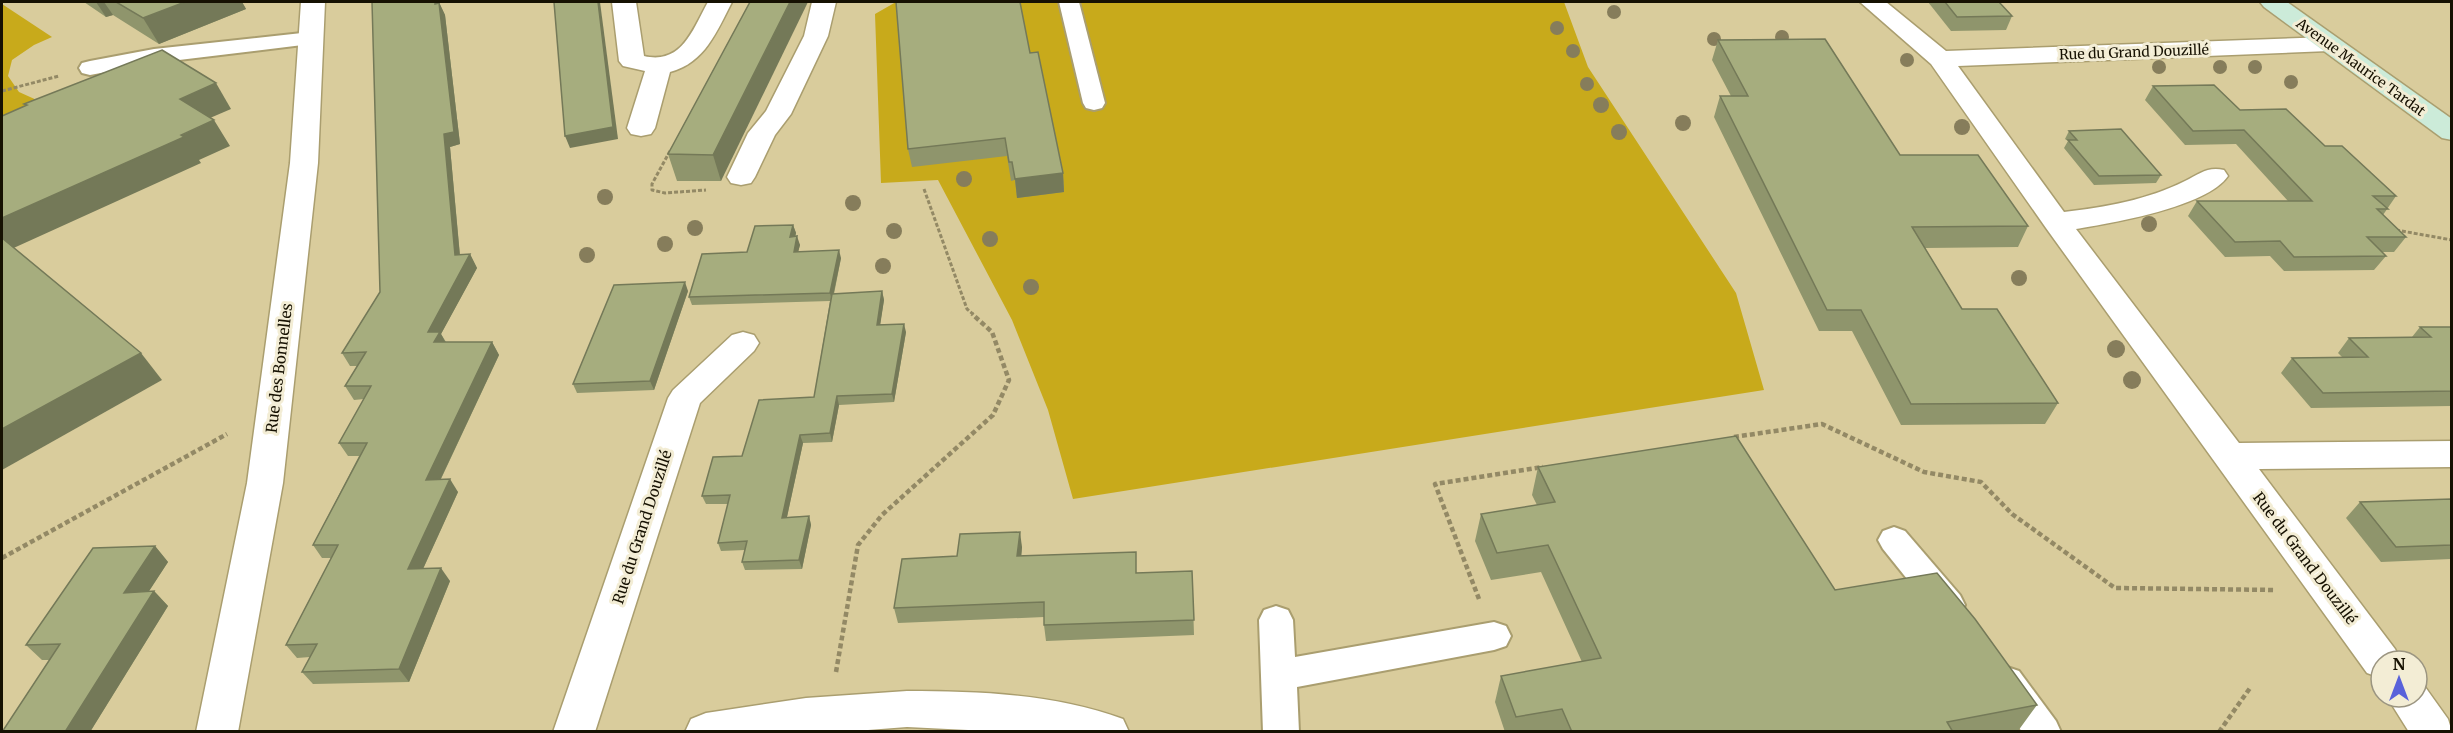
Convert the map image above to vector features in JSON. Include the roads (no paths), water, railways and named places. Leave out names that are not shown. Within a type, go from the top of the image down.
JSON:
[{"type":"street","name":"Rue des Bonnelles","points":[[217,732],[266,483],[304,163],[313,2]]},
{"type":"street","points":[[624,2],[632,61],[659,66],[676,63],[689,56],[720,2]]},
{"type":"street","points":[[741,177],[762,133],[778,114],[816,36],[824,2]]},
{"type":"street","name":"Rue du Grand Douzillé","points":[[1872,2],[1940,59],[2056,222],[2372,649]]},
{"type":"street","name":"Avenue Maurice Tardat","points":[[2272,2],[2451,132]]},
{"type":"street","name":"Rue du Grand Douzillé","points":[[1940,59],[2329,44]]},
{"type":"street","points":[[641,128],[659,66]]},
{"type":"street","points":[[2056,222],[2096,217],[2152,203],[2197,187],[2214,176]]},
{"type":"street","name":"Rue du Grand Douzillé","points":[[574,732],[685,398],[743,343]]},
{"type":"street","points":[[2229,456],[2451,454]]},
{"type":"street","points":[[721,730],[852,711],[929,707],[1035,716],[1108,732]]},
{"type":"street","points":[[2417,709],[2433,732]]},
{"type":"lane","points":[[1069,2],[1094,103]]},
{"type":"lane","points":[[90,68],[154,56],[311,38]]},
{"type":"lane","points":[[1894,540],[1968,629]]},
{"type":"lane","points":[[1276,620],[1281,732]]},
{"type":"lane","points":[[1278,675],[1494,636]]},
{"type":"lane","points":[[1989,657],[2043,732]]}]
